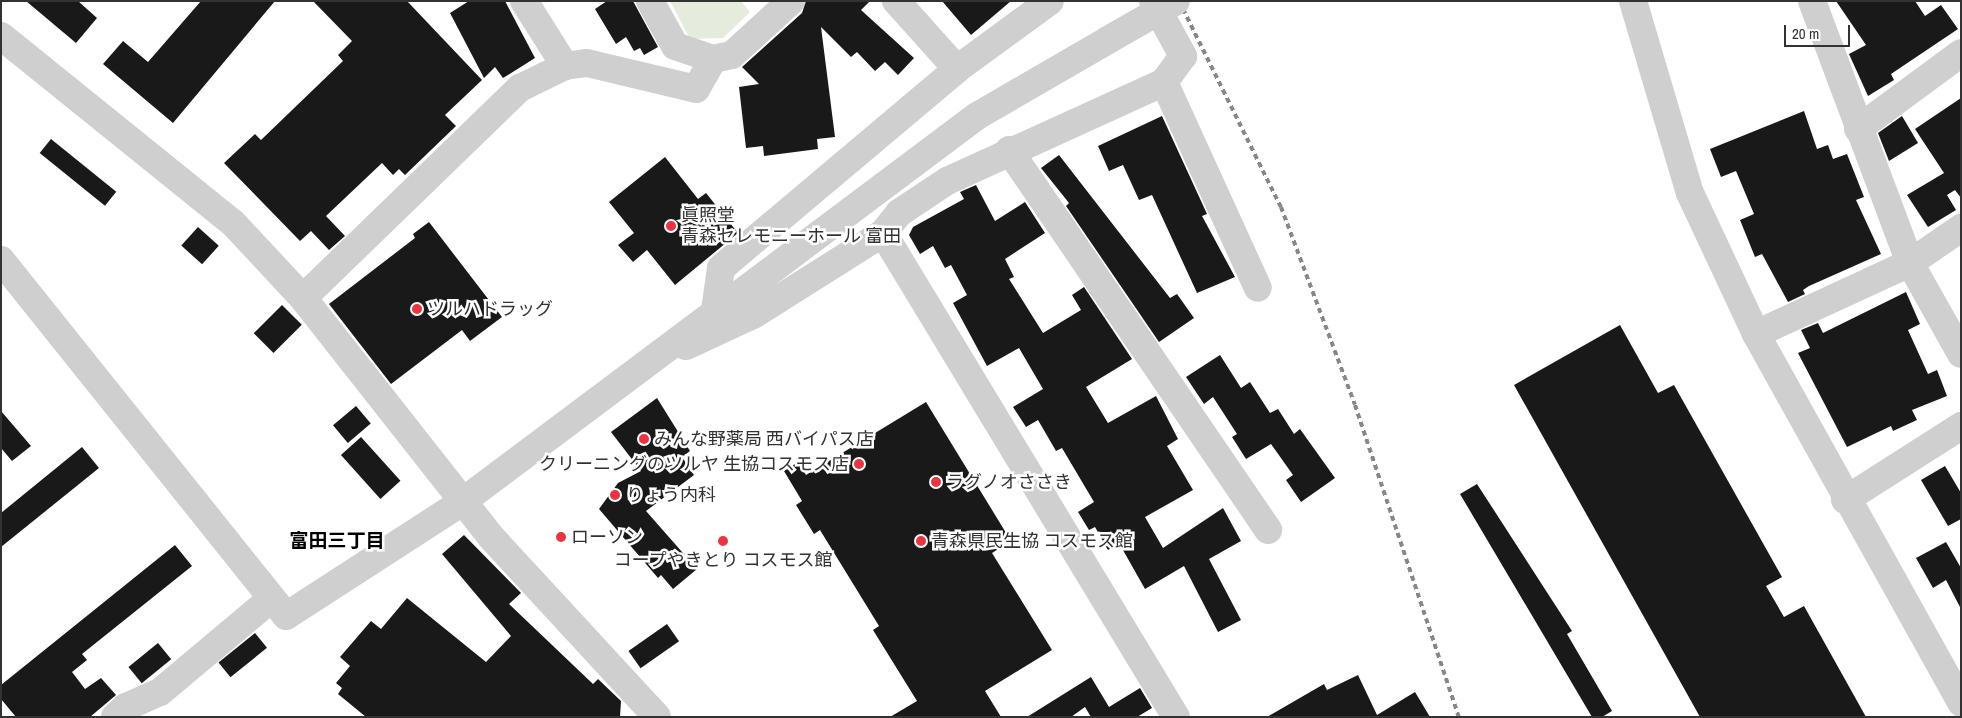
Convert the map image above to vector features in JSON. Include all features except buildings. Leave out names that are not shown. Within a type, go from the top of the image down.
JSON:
[{"type":"street","points":[[524,1],[565,66]]},
{"type":"street","points":[[650,1],[676,46],[713,59],[732,56],[791,1]]},
{"type":"street","points":[[896,1],[957,69]]},
{"type":"street","points":[[715,311],[721,268],[957,69],[1050,1]]},
{"type":"street","points":[[676,344],[690,347],[755,314],[883,233],[899,213],[946,181],[1009,150],[1164,82],[1183,56],[1153,1]]},
{"type":"street","points":[[1,260],[286,616],[462,502],[676,344],[715,311],[977,116],[1176,1]]},
{"type":"street","points":[[1633,1],[1690,193],[1756,334],[1846,500],[1961,703]]},
{"type":"street","points":[[1812,1],[1858,129],[1910,262],[1961,354]]},
{"type":"street","points":[[1,36],[234,223],[303,298],[462,502],[564,621],[653,715]]},
{"type":"street","points":[[1858,129],[1961,53]]},
{"type":"street","points":[[303,298],[520,88],[565,66],[587,63],[696,90],[713,59]]},
{"type":"street","points":[[1164,82],[1258,288]]},
{"type":"street","points":[[1009,150],[1268,530]]},
{"type":"street","points":[[1756,334],[1910,262],[1961,228]]},
{"type":"street","points":[[883,233],[1176,717]]},
{"type":"street","points":[[1846,500],[1961,426]]},
{"type":"street","points":[[115,717],[160,692],[271,599]]},
{"type":"shaded area","points":[[670,1],[741,1],[750,12],[723,38],[690,39]]},
{"type":"railway","points":[[1179,1],[1281,207],[1355,405],[1459,717]]},
{"type":"place","name":"眞照堂 青森セレモニーホール 富田","points":[[671,226]]},
{"type":"place","name":"ツルハドラッグ","points":[[417,309]]},
{"type":"place","name":"みんな野薬局 西バイパス店","points":[[644,439]]},
{"type":"place","name":"クリーニングのツルヤ 生協コスモス店","points":[[859,464]]},
{"type":"place","name":"ラグノオささき","points":[[936,482]]},
{"type":"place","name":"りょう内科","points":[[615,495]]},
{"type":"place","name":"ローソン","points":[[561,537]]},
{"type":"place","name":"コープやきとり コスモス館","points":[[723,541]]},
{"type":"place","name":"青森県民生協 コスモス館","points":[[921,541]]},
{"type":"district","name":"富田三丁目","points":[[337,541]]}]
